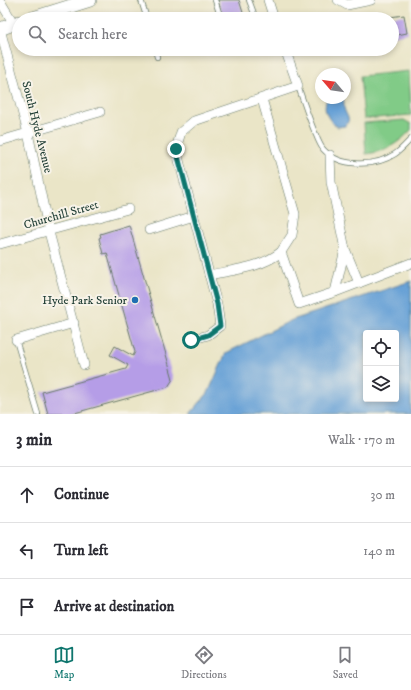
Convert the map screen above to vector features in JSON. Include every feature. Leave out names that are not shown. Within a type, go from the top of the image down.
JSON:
[{"type":"street","points":[[52,12],[90,0]]},
{"type":"street","points":[[268,0],[272,12]]},
{"type":"street","points":[[338,0],[347,5],[370,0]]},
{"type":"street","points":[[0,1],[12,18]]},
{"type":"street","points":[[0,29],[12,24]]},
{"type":"street","name":"South Hyde Avenue","points":[[0,29],[28,133],[49,232],[84,365]]},
{"type":"street","points":[[191,340],[208,335],[220,326],[217,304],[176,149],[181,132],[194,121],[298,86],[287,56]]},
{"type":"street","points":[[209,275],[255,265],[273,258],[281,252],[292,235],[295,214],[262,98]]},
{"type":"street","points":[[0,141],[100,112]]},
{"type":"street","points":[[330,155],[331,182],[345,249],[358,283]]},
{"type":"street","name":"Churchill Street","points":[[0,244],[49,232],[128,209]]},
{"type":"street","points":[[149,230],[194,216]]},
{"type":"street","points":[[335,292],[345,249]]},
{"type":"street","points":[[281,252],[299,304],[411,263]]},
{"type":"street","points":[[16,340],[74,323]]},
{"type":"lane","points":[[141,0],[144,12]]},
{"type":"lane","points":[[215,0],[219,12]]},
{"type":"lane","points":[[250,0],[254,12]]},
{"type":"lane","points":[[298,86],[311,124],[322,148],[330,155],[342,160],[369,163],[394,154],[411,139]]},
{"type":"lane","points":[[16,340],[38,414]]},
{"type":"green space","points":[[409,71],[411,115],[364,119],[360,76]]},
{"type":"green space","points":[[404,120],[411,124],[411,130],[406,135],[385,149],[366,154],[364,123]]},
{"type":"water","points":[[326,104],[344,104],[344,109],[348,119],[345,126],[338,127],[331,121],[325,110]]},
{"type":"water","points":[[411,281],[411,414],[190,414],[208,393],[226,353],[292,320]]},
{"type":"building","points":[[218,0],[239,0],[243,12],[221,12]]},
{"type":"building","points":[[404,15],[407,33],[399,35],[399,16]]},
{"type":"building","name":"Hyde Park Senior","points":[[129,225],[173,379],[168,387],[71,414],[48,414],[42,392],[126,369],[128,365],[110,355],[115,346],[133,356],[135,352],[107,253],[103,254],[99,238],[101,237],[100,234]]},
{"type":"place","name":"Hyde Park Senior","points":[[135,300]]},
{"type":"route","points":[[176,149],[217,304],[220,326],[208,335],[191,340]]}]
